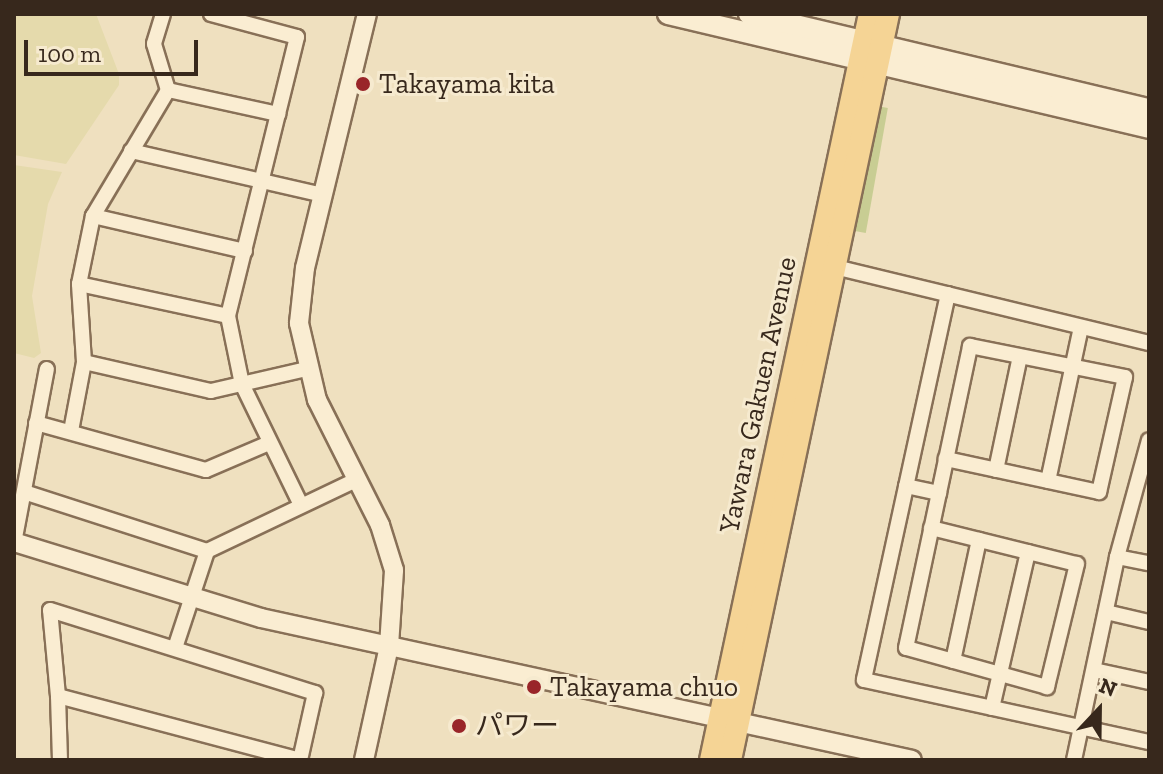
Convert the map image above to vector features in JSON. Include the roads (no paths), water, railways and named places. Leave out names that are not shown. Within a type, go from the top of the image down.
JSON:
[{"type":"main road","points":[[668,14],[1149,109]]},
{"type":"main road","points":[[749,14],[871,52],[1149,128]]},
{"type":"main road","points":[[870,14],[871,52]]},
{"type":"main road","points":[[871,52],[888,14]]},
{"type":"main road","name":"Yawara Gakuen Avenue","points":[[711,760],[729,722],[835,267],[871,52]]},
{"type":"main road","name":"Yawara Gakuen Avenue","points":[[730,760],[729,722],[871,52]]},
{"type":"street","points":[[71,431],[84,362],[79,284],[93,216],[168,90],[154,44],[163,14]]},
{"type":"street","points":[[211,14],[297,37],[228,316],[242,384],[301,505]]},
{"type":"street","points":[[364,760],[389,646],[395,589],[390,549],[306,369],[300,297],[367,14]]},
{"type":"street","points":[[168,90],[278,114]]},
{"type":"street","points":[[131,151],[323,195]]},
{"type":"street","points":[[93,216],[245,251]]},
{"type":"street","points":[[835,267],[1149,343]]},
{"type":"street","points":[[79,284],[228,316]]},
{"type":"street","points":[[948,294],[864,680],[1149,742]]},
{"type":"street","points":[[1048,481],[1081,327]]},
{"type":"street","points":[[931,528],[1077,564],[1047,687],[906,648],[931,528],[970,346],[1125,377],[1099,492],[946,459]]},
{"type":"street","points":[[996,470],[1020,356]]},
{"type":"street","points":[[84,362],[211,391],[306,369]]},
{"type":"street","points":[[47,369],[14,542],[192,599],[389,646],[912,760]]},
{"type":"street","points":[[36,423],[206,470],[269,443]]},
{"type":"street","points":[[1074,760],[1117,557],[1149,443]]},
{"type":"street","points":[[24,492],[207,551],[358,479]]},
{"type":"street","points":[[906,486],[939,493]]},
{"type":"street","points":[[1133,500],[1149,504]]},
{"type":"street","points":[[953,661],[979,540]]},
{"type":"street","points":[[175,648],[207,551]]},
{"type":"street","points":[[992,708],[1028,552]]},
{"type":"street","points":[[1117,557],[1149,563]]},
{"type":"street","points":[[58,696],[300,760],[315,693],[50,610],[60,760]]},
{"type":"street","points":[[1106,612],[1149,622]]},
{"type":"street","points":[[1094,670],[1149,682]]},
{"type":"place","name":"Takayama kita","points":[[363,84]]},
{"type":"place","name":"Takayama chuo","points":[[534,687]]},
{"type":"place","name":"パワー","points":[[459,726]]}]
